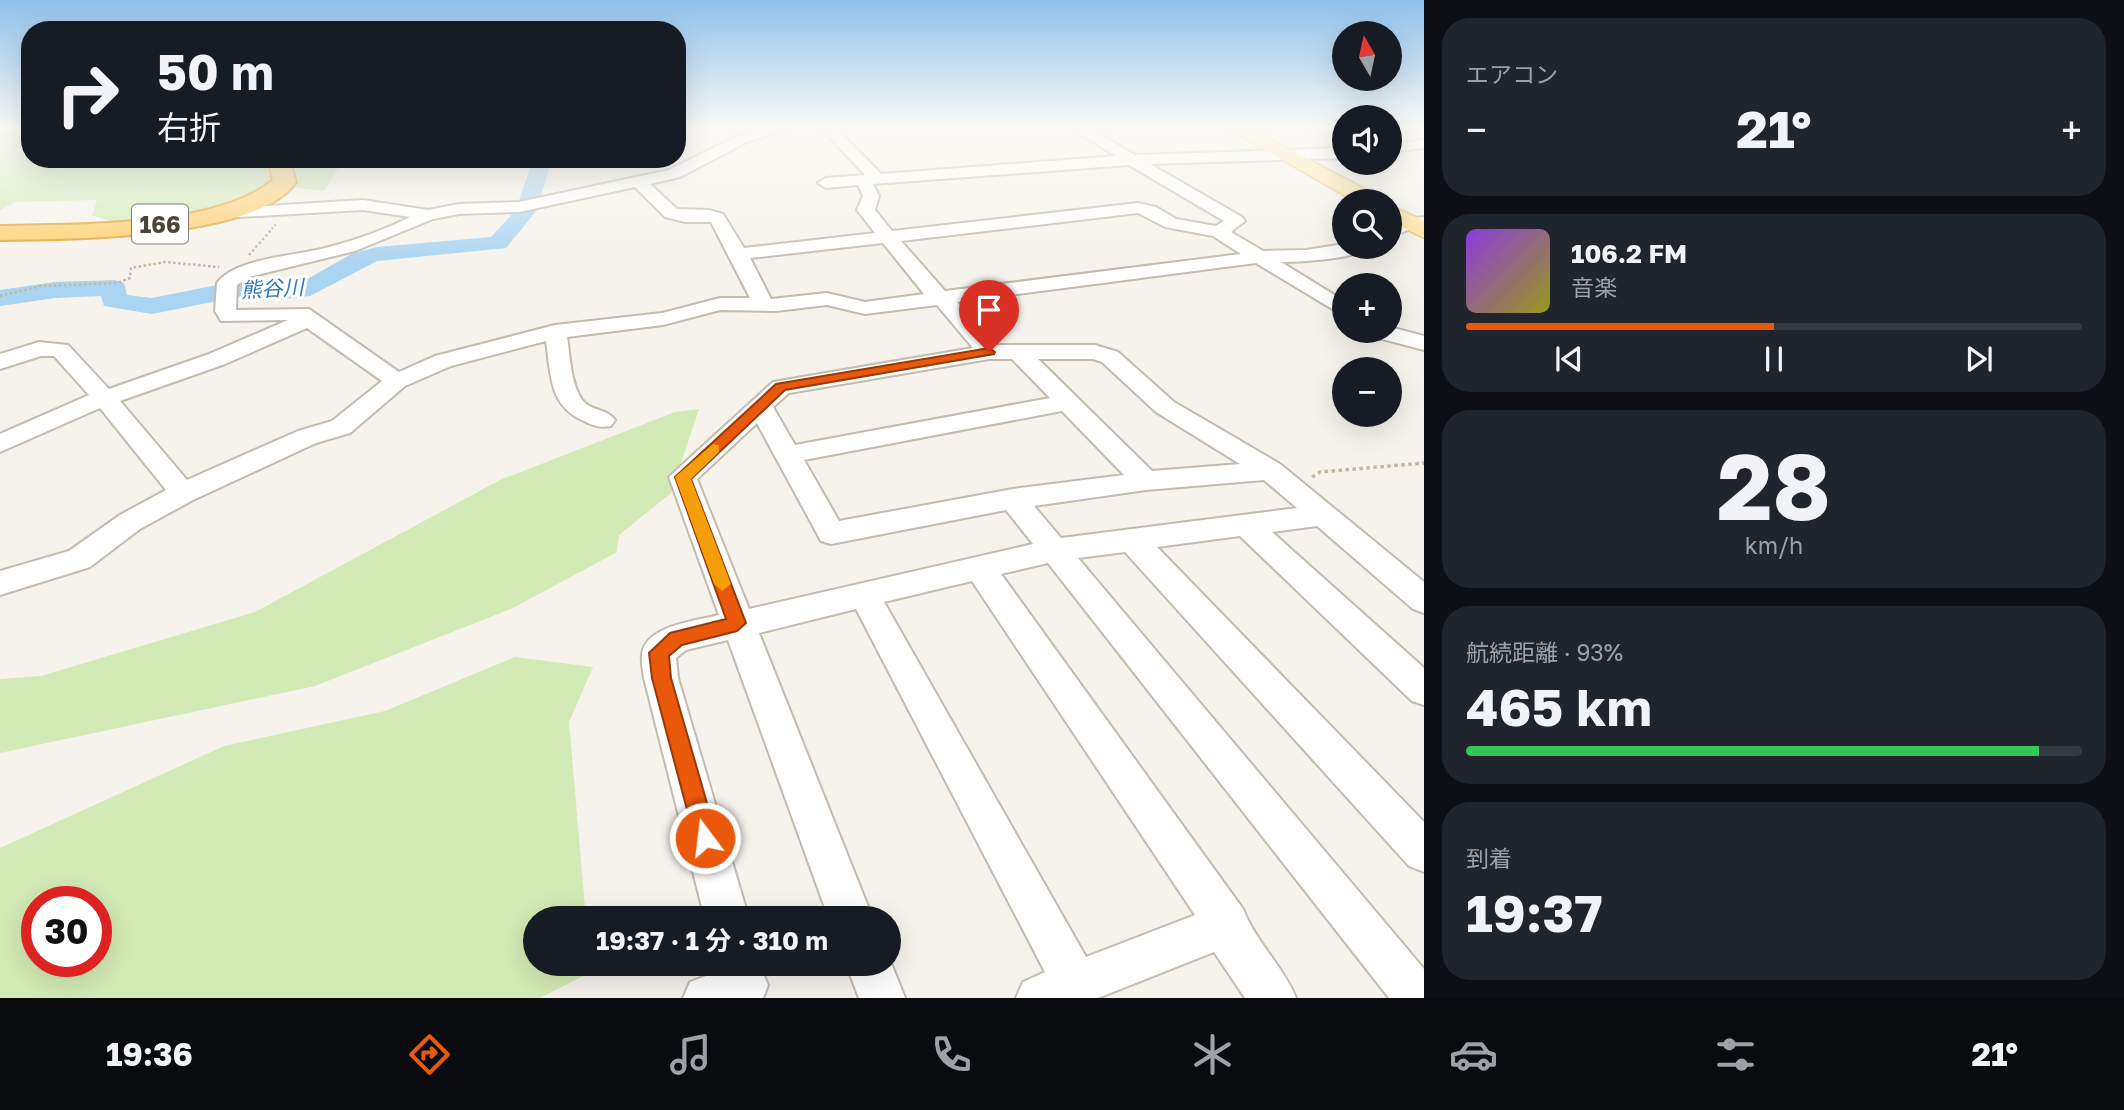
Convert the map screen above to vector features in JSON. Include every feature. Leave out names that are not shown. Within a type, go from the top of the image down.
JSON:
[{"type":"highway","name":"166","points":[[0,233],[151,225],[223,213],[260,201],[280,190],[285,182],[283,176]]},
{"type":"main road","points":[[1324,176],[1348,189]]},
{"type":"street","points":[[397,381],[302,313],[228,317],[225,312],[226,283],[232,278],[270,264],[324,253],[407,226],[428,215],[459,209],[524,206],[666,176]]},
{"type":"street","points":[[868,176],[872,181],[866,211],[883,236],[989,352]]},
{"type":"street","points":[[826,183],[939,176]]},
{"type":"street","points":[[1157,176],[1236,221],[1219,232]]},
{"type":"street","points":[[639,181],[653,199],[673,214],[714,216],[761,300],[759,303]]},
{"type":"street","points":[[223,213],[286,212],[363,205],[428,215]]},
{"type":"street","points":[[737,254],[1138,208],[1150,211],[1171,223],[1219,232],[1332,303]]},
{"type":"street","points":[[0,583],[79,559],[130,522],[183,493],[307,437],[341,427],[397,381],[443,362],[555,332],[663,319],[720,304],[776,305],[827,299],[864,308],[1258,257],[1306,256],[1332,252]]},
{"type":"street","points":[[0,444],[73,410],[230,354],[309,319]]},
{"type":"street","points":[[555,332],[566,394],[577,408],[602,420]]},
{"type":"street","points":[[1402,338],[1424,344]]},
{"type":"street","points":[[0,362],[39,349],[60,350],[105,399],[183,493]]},
{"type":"street","points":[[846,906],[683,477],[781,387],[989,352],[1095,352],[1110,357],[1165,407],[1321,501],[1424,600]]},
{"type":"street","points":[[1020,354],[1146,481]]},
{"type":"street","points":[[788,455],[1068,402]]},
{"type":"street","points":[[760,405],[831,533],[1013,499],[1146,481],[1270,470]]},
{"type":"street","points":[[1013,499],[1418,998]]},
{"type":"street","points":[[723,906],[662,678],[659,653],[676,639],[1054,550],[1246,525],[1321,501]]},
{"type":"street","points":[[1246,525],[1424,690]]},
{"type":"street","points":[[1131,539],[1424,851]]},
{"type":"street","points":[[980,568],[1227,925],[1039,998]]},
{"type":"street","points":[[864,595],[1076,984]]},
{"type":"street","points":[[1223,927],[1273,998]]},
{"type":"street","points":[[874,976],[882,998]]},
{"type":"path","points":[[245,261],[254,258],[249,256],[250,250],[286,212]]},
{"type":"path","points":[[1,295],[41,286],[117,283],[130,278],[131,268],[159,263],[226,283]]},
{"type":"path","points":[[1321,501],[1311,477],[1320,472],[1424,463]]},
{"type":"green space","points":[[0,176],[334,176],[324,191],[292,187],[177,217],[112,222],[92,215],[97,200],[15,202],[0,210]]},
{"type":"green space","points":[[699,409],[671,493],[619,535],[617,552],[513,608],[315,686],[0,753],[0,679],[41,676],[255,612],[500,480],[675,412]]},
{"type":"green space","points":[[515,657],[593,667],[569,722],[585,906],[523,906],[523,976],[583,976],[540,998],[0,998],[0,848],[224,746],[385,711]]},
{"type":"waterway","name":"熊谷川","points":[[0,298],[55,290],[115,288],[113,301],[152,306],[237,289],[265,293],[310,288],[361,258],[377,254],[498,243],[526,210],[535,176]]},
{"type":"slow traffic","points":[[713,449],[683,477],[722,584]]},
{"type":"route","points":[[705,838],[662,678],[659,653],[676,639],[737,623],[683,477],[781,387],[989,352]]}]
